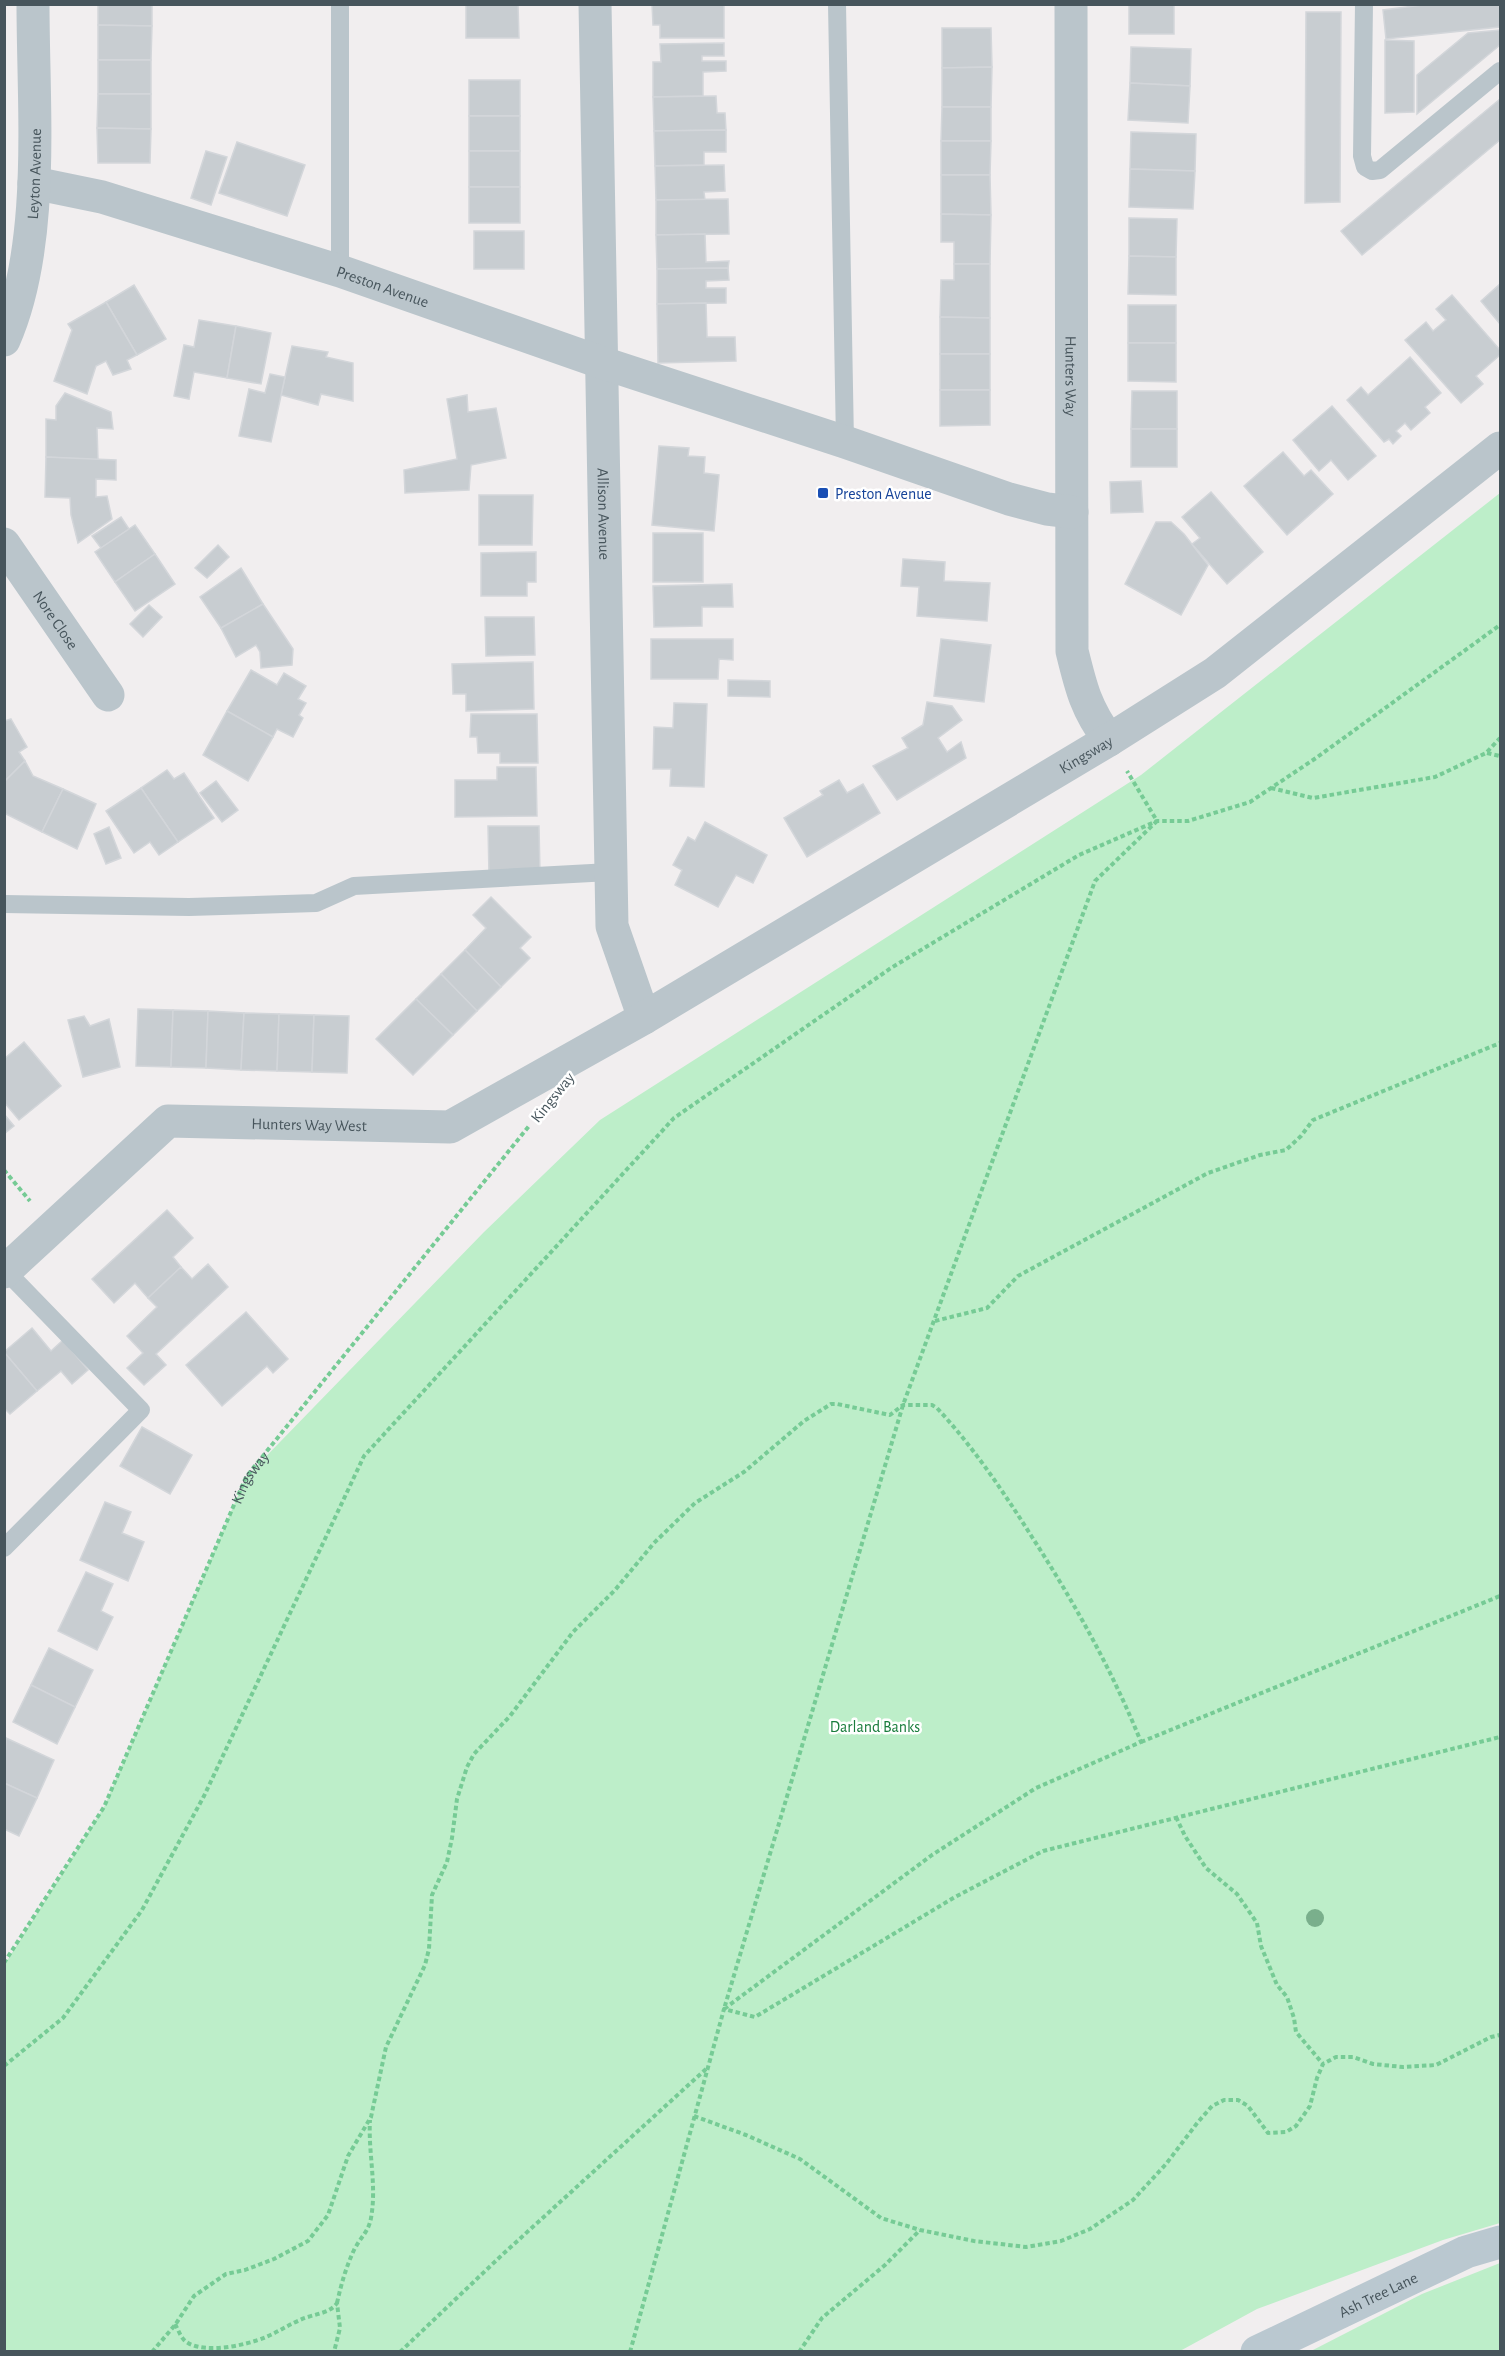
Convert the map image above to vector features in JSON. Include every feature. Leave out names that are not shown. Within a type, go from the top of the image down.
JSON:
[{"type":"street","name":"Leyton Avenue","points":[[4,340],[10,328],[27,263],[34,183],[33,4]]},
{"type":"street","name":"Allison Avenue","points":[[595,4],[612,927],[644,1018]]},
{"type":"street","name":"Hunters Way","points":[[1071,4],[1072,651],[1083,694],[1093,718],[1109,740]]},
{"type":"street","name":"Preston Avenue","points":[[34,183],[102,197],[340,271],[600,362],[845,442],[1009,499],[1047,509],[1072,512]]},
{"type":"street","name":"Kingsway","points":[[644,1018],[1109,740],[1215,673],[1500,448]]},
{"type":"street","name":"Nore Close","points":[[4,544],[108,695]]},
{"type":"street","name":"Hunters Way West","points":[[5,1272],[168,1121],[450,1127],[644,1018]]},
{"type":"street","name":"Ash Tree Lane","points":[[1257,2352],[1466,2252],[1500,2242]]},
{"type":"lane","points":[[340,4],[340,271]]},
{"type":"lane","points":[[837,4],[845,442]]},
{"type":"lane","points":[[1364,4],[1362,156],[1365,167],[1372,171],[1380,170],[1500,71]]},
{"type":"lane","points":[[4,904],[189,907],[316,903],[354,886],[610,872]]},
{"type":"lane","points":[[4,1548],[141,1410],[5,1272]]},
{"type":"path","points":[[4,2066],[63,2018],[142,1910],[204,1796],[364,1456],[533,1269],[674,1118],[891,968],[1079,855],[1157,821],[1188,821],[1250,802],[1500,625]]},
{"type":"path","points":[[1271,788],[1313,798],[1436,777],[1486,753],[1500,738]]},
{"type":"path","points":[[1109,740],[1157,821]]},
{"type":"path","points":[[1486,753],[1500,756]]},
{"type":"path","points":[[630,2352],[724,2009],[903,1406],[1095,881],[1157,821]]},
{"type":"path","points":[[934,1321],[987,1308],[1018,1276],[1208,1173],[1260,1155],[1286,1150],[1302,1136],[1313,1120],[1500,1043]]},
{"type":"path","name":"Kingsway","points":[[4,1963],[104,1807],[246,1477],[530,1124]]},
{"type":"path","points":[[334,2352],[339,2328],[337,2303],[348,2262],[367,2232],[371,2218],[373,2182],[369,2152],[370,2119],[383,2054],[394,2027],[415,1990],[427,1959],[432,1895],[447,1862],[457,1799],[472,1757],[510,1716],[573,1632],[615,1590],[654,1543],[695,1503],[744,1472],[804,1421],[831,1404],[890,1415],[903,1406],[932,1405],[992,1473],[1059,1579],[1121,1691],[1141,1742]]},
{"type":"path","points":[[724,2009],[932,1855],[1027,1794],[1141,1742],[1500,1596]]},
{"type":"path","points":[[724,2009],[755,2018],[955,1897],[1043,1851],[1500,1737]]},
{"type":"path","points":[[1176,1817],[1185,1836],[1206,1868],[1237,1894],[1257,1923],[1261,1946],[1278,1985],[1287,1997],[1296,2032],[1323,2064]]},
{"type":"path","points":[[694,2116],[746,2135],[800,2159],[880,2218],[920,2230],[974,2241],[1026,2247],[1061,2241],[1090,2229],[1132,2200],[1166,2164],[1212,2106],[1224,2100],[1238,2100],[1248,2106],[1268,2133],[1286,2132],[1296,2126],[1310,2106],[1323,2064],[1336,2057],[1353,2057],[1373,2064],[1403,2067],[1436,2065],[1491,2037],[1500,2035]]},
{"type":"path","points":[[400,2352],[502,2255],[707,2069]]},
{"type":"path","points":[[152,2352],[176,2324],[190,2301],[218,2278],[274,2259],[311,2240],[328,2215],[348,2156],[370,2119]]},
{"type":"path","points":[[799,2352],[822,2318],[885,2265],[920,2230]]},
{"type":"path","points":[[176,2324],[180,2335],[192,2344],[212,2347],[234,2346],[265,2338],[309,2316],[330,2311],[337,2303]]},
{"type":"green space","name":"Darland Banks","points":[[1500,493],[1500,2223],[1443,2240],[1257,2309],[1180,2351],[5,2351],[5,1964],[104,1807],[246,1477],[484,1232],[600,1120],[1141,775]]},
{"type":"green space","points":[[1500,2263],[1500,2351],[1311,2351],[1422,2294]]},
{"type":"building","points":[[98,4],[152,4],[152,26],[98,25]]},
{"type":"building","points":[[466,4],[518,4],[519,38],[466,38]]},
{"type":"building","points":[[652,4],[724,4],[724,38],[660,38],[660,25],[653,25]]},
{"type":"building","points":[[1129,4],[1174,4],[1174,34],[1129,34]]},
{"type":"building","points":[[1430,4],[1500,4],[1500,27],[1386,39],[1383,10]]},
{"type":"building","points":[[1306,12],[1341,12],[1340,202],[1305,203]]},
{"type":"building","points":[[98,25],[152,26],[151,60],[98,60]]},
{"type":"building","points":[[942,28],[991,28],[992,67],[942,68]]},
{"type":"building","points":[[1500,30],[1500,45],[1417,114],[1417,75],[1468,33]]},
{"type":"building","points":[[1385,40],[1414,41],[1414,112],[1385,113]]},
{"type":"building","points":[[724,43],[724,56],[702,56],[702,61],[726,61],[726,71],[703,72],[703,96],[653,97],[653,62],[661,62],[660,44]]},
{"type":"building","points":[[1131,47],[1191,49],[1190,86],[1130,83]]},
{"type":"building","points":[[98,60],[151,60],[151,94],[98,94]]},
{"type":"building","points":[[992,67],[991,107],[942,107],[942,68]]},
{"type":"building","points":[[469,80],[520,80],[520,116],[469,116]]},
{"type":"building","points":[[1130,83],[1190,86],[1188,123],[1128,120]]},
{"type":"building","points":[[98,94],[151,94],[151,129],[97,128]]},
{"type":"building","points":[[716,96],[717,113],[725,113],[726,130],[654,131],[653,97]]},
{"type":"building","points":[[1500,99],[1500,140],[1362,255],[1341,231]]},
{"type":"building","points":[[942,107],[991,107],[991,141],[941,141]]},
{"type":"building","points":[[469,116],[520,116],[520,151],[469,151]]},
{"type":"building","points":[[97,128],[151,129],[150,163],[98,163]]},
{"type":"building","points":[[726,130],[726,152],[704,152],[704,165],[655,166],[654,131]]},
{"type":"building","points":[[1131,132],[1196,134],[1195,171],[1130,169]]},
{"type":"building","points":[[941,141],[991,141],[990,175],[941,175]]},
{"type":"building","points":[[237,142],[305,165],[287,216],[219,193]]},
{"type":"building","points":[[206,151],[227,157],[211,205],[191,198]]},
{"type":"building","points":[[469,151],[520,151],[520,187],[469,187]]},
{"type":"building","points":[[724,165],[725,191],[704,192],[705,200],[656,200],[655,166]]},
{"type":"building","points":[[1130,169],[1195,171],[1193,209],[1129,207]]},
{"type":"building","points":[[941,175],[990,175],[991,215],[941,214]]},
{"type":"building","points":[[469,187],[520,187],[520,223],[469,223]]},
{"type":"building","points":[[728,199],[729,234],[656,235],[656,200]]},
{"type":"building","points":[[941,214],[991,215],[990,264],[954,264],[954,242],[941,242]]},
{"type":"building","points":[[1129,218],[1177,219],[1176,257],[1129,256]]},
{"type":"building","points":[[474,231],[524,231],[524,269],[474,269]]},
{"type":"building","points":[[705,234],[706,262],[729,261],[728,268],[657,269],[656,235]]},
{"type":"building","points":[[1129,256],[1176,257],[1176,295],[1128,294]]},
{"type":"building","points":[[954,264],[990,264],[990,318],[940,317],[941,280],[954,280]]},
{"type":"building","points":[[728,268],[729,280],[706,281],[706,288],[726,288],[726,303],[657,304],[657,269]]},
{"type":"building","points":[[1500,284],[1500,324],[1481,301]]},
{"type":"building","points":[[134,285],[166,339],[137,355],[106,302]]},
{"type":"building","points":[[1452,295],[1500,350],[1500,355],[1476,376],[1483,384],[1461,403],[1405,340],[1426,322],[1433,331],[1446,320],[1436,309]]},
{"type":"building","points":[[106,302],[137,355],[127,360],[131,369],[113,375],[106,361],[96,366],[87,394],[54,381],[72,330],[68,324]]},
{"type":"building","points":[[706,303],[707,337],[735,337],[736,361],[658,363],[657,304]]},
{"type":"building","points":[[1128,305],[1176,305],[1176,343],[1128,343]]},
{"type":"building","points":[[940,317],[990,318],[990,354],[940,354]]},
{"type":"building","points":[[199,320],[236,326],[227,378],[194,372],[189,399],[174,396],[184,345],[194,347]]},
{"type":"building","points":[[236,326],[271,333],[261,384],[227,378]]},
{"type":"building","points":[[1128,343],[1176,343],[1176,382],[1128,381]]},
{"type":"building","points":[[292,346],[328,352],[326,357],[353,363],[353,401],[321,394],[318,405],[281,395]]},
{"type":"building","points":[[940,354],[990,354],[990,390],[940,390]]},
{"type":"building","points":[[1410,357],[1441,393],[1425,407],[1430,413],[1411,430],[1405,423],[1396,431],[1401,436],[1393,444],[1389,439],[1384,442],[1347,400],[1361,387],[1368,395]]},
{"type":"building","points":[[270,374],[285,377],[271,442],[239,436],[249,389],[265,393]]},
{"type":"building","points":[[940,390],[990,390],[990,425],[940,426]]},
{"type":"building","points":[[1132,391],[1177,391],[1177,429],[1131,429]]},
{"type":"building","points":[[65,393],[111,412],[113,429],[97,428],[98,460],[46,457],[46,419],[56,420],[56,406]]},
{"type":"building","points":[[467,395],[468,412],[496,408],[506,458],[471,465],[469,490],[405,493],[404,470],[457,459],[447,399]]},
{"type":"building","points":[[1332,406],[1376,456],[1348,480],[1331,460],[1319,471],[1293,440]]},
{"type":"building","points":[[1131,429],[1177,429],[1177,467],[1131,467]]},
{"type":"building","points":[[659,446],[689,448],[688,456],[705,457],[704,473],[719,475],[714,531],[652,525]]},
{"type":"building","points":[[1283,452],[1304,476],[1311,470],[1333,494],[1287,535],[1244,486]]},
{"type":"building","points":[[46,457],[116,460],[116,480],[96,479],[96,497],[107,496],[112,519],[78,543],[71,515],[70,498],[45,497]]},
{"type":"building","points":[[1141,481],[1143,512],[1111,513],[1110,482]]},
{"type":"building","points":[[1211,492],[1263,552],[1227,584],[1192,544],[1200,538],[1182,517]]},
{"type":"building","points":[[479,495],[533,495],[532,545],[479,545]]},
{"type":"building","points":[[121,517],[129,529],[101,548],[92,536]]},
{"type":"building","points":[[1156,522],[1171,522],[1184,534],[1208,565],[1181,615],[1125,584]]},
{"type":"building","points":[[135,525],[155,554],[115,582],[95,552]]},
{"type":"building","points":[[653,533],[703,533],[703,582],[653,582]]},
{"type":"building","points":[[218,545],[229,557],[207,578],[195,568]]},
{"type":"building","points":[[536,552],[536,582],[527,582],[527,596],[481,596],[481,553]]},
{"type":"building","points":[[155,554],[175,584],[135,611],[115,582]]},
{"type":"building","points":[[903,559],[945,562],[944,581],[990,583],[987,621],[917,616],[919,587],[901,586]]},
{"type":"building","points":[[241,568],[263,604],[221,628],[200,597]]},
{"type":"building","points":[[732,584],[733,607],[702,607],[702,626],[654,627],[653,586]]},
{"type":"building","points":[[263,604],[293,649],[292,665],[261,668],[260,652],[256,645],[236,657],[221,628]]},
{"type":"building","points":[[149,605],[162,617],[143,637],[130,624]]},
{"type":"building","points":[[485,617],[534,617],[535,655],[486,656]]},
{"type":"building","points":[[651,639],[733,639],[733,660],[719,659],[718,679],[651,679]]},
{"type":"building","points":[[941,639],[991,645],[984,702],[934,696]]},
{"type":"building","points":[[533,662],[534,709],[466,711],[466,694],[453,694],[452,664]]},
{"type":"building","points":[[251,670],[277,685],[284,673],[306,686],[298,699],[306,703],[299,715],[303,718],[293,737],[277,729],[273,737],[227,711]]},
{"type":"building","points":[[728,680],[770,681],[770,697],[728,696]]},
{"type":"building","points":[[927,702],[952,706],[962,720],[938,738],[947,752],[961,742],[966,758],[897,800],[873,766],[908,748],[902,738],[923,725]]},
{"type":"building","points":[[674,703],[707,704],[704,787],[670,786],[671,769],[653,769],[654,727],[673,728]]},
{"type":"building","points":[[227,711],[273,737],[248,781],[203,755]]},
{"type":"building","points":[[471,714],[537,714],[538,763],[500,763],[500,753],[478,753],[477,737],[470,737]]},
{"type":"building","points":[[11,719],[27,747],[19,752],[25,761],[4,782],[4,721]]},
{"type":"building","points":[[25,761],[33,776],[63,789],[42,832],[4,813],[4,782]]},
{"type":"building","points":[[497,767],[536,767],[537,816],[455,817],[455,780],[497,780]]},
{"type":"building","points":[[167,770],[174,779],[184,773],[214,818],[178,842],[141,788]]},
{"type":"building","points":[[839,780],[847,793],[863,784],[880,813],[807,857],[784,818],[823,795],[820,791]]},
{"type":"building","points":[[216,781],[238,810],[222,822],[200,793]]},
{"type":"building","points":[[141,788],[178,842],[159,855],[150,842],[134,853],[106,811]]},
{"type":"building","points":[[63,789],[96,804],[77,849],[42,832]]},
{"type":"building","points":[[705,822],[767,855],[753,883],[736,875],[718,907],[675,885],[682,870],[673,865],[688,837],[695,841]]},
{"type":"building","points":[[488,826],[539,826],[540,874],[489,875]]},
{"type":"building","points":[[109,827],[121,858],[106,864],[94,834]]},
{"type":"building","points":[[491,897],[531,937],[520,948],[530,958],[501,987],[465,950],[486,928],[473,915]]},
{"type":"building","points":[[465,950],[501,987],[477,1011],[441,974]]},
{"type":"building","points":[[441,974],[477,1011],[453,1035],[416,999]]},
{"type":"building","points":[[416,999],[453,1035],[413,1075],[376,1039]]},
{"type":"building","points":[[138,1009],[173,1010],[171,1067],[136,1066]]},
{"type":"building","points":[[173,1010],[208,1011],[206,1068],[171,1067]]},
{"type":"building","points":[[208,1011],[244,1013],[241,1070],[206,1068]]},
{"type":"building","points":[[244,1013],[279,1014],[277,1071],[241,1070]]},
{"type":"building","points":[[279,1014],[314,1015],[312,1072],[277,1071]]},
{"type":"building","points":[[314,1015],[349,1016],[347,1073],[312,1072]]},
{"type":"building","points":[[84,1016],[90,1026],[109,1019],[120,1067],[83,1077],[68,1020]]},
{"type":"building","points":[[24,1042],[61,1086],[19,1120],[4,1102],[4,1059]]},
{"type":"building","points":[[4,1114],[14,1126],[4,1134]]},
{"type":"building","points":[[167,1210],[193,1238],[173,1257],[181,1267],[148,1298],[135,1283],[114,1303],[92,1279]]},
{"type":"building","points":[[208,1264],[228,1287],[156,1354],[166,1365],[144,1385],[127,1368],[143,1353],[127,1336],[157,1307],[148,1298],[181,1267],[192,1279]]},
{"type":"building","points":[[246,1312],[288,1359],[273,1373],[267,1366],[222,1406],[186,1365]]},
{"type":"building","points":[[32,1328],[51,1351],[63,1340],[88,1370],[72,1384],[61,1371],[37,1391],[4,1352]]},
{"type":"building","points":[[4,1352],[37,1391],[10,1414],[4,1408]]},
{"type":"building","points":[[142,1427],[192,1455],[170,1494],[120,1466]]},
{"type":"building","points":[[105,1502],[131,1512],[122,1533],[144,1542],[128,1581],[80,1560]]},
{"type":"building","points":[[86,1572],[113,1584],[101,1611],[113,1617],[97,1650],[58,1631]]},
{"type":"building","points":[[49,1648],[93,1670],[75,1707],[31,1685]]},
{"type":"building","points":[[31,1685],[75,1707],[57,1744],[13,1722]]},
{"type":"building","points":[[6,1738],[54,1760],[37,1798],[4,1783]]},
{"type":"building","points":[[4,1783],[37,1798],[19,1836],[4,1829]]},
{"type":"place","name":"Preston Avenue","points":[[823,493]]}]
